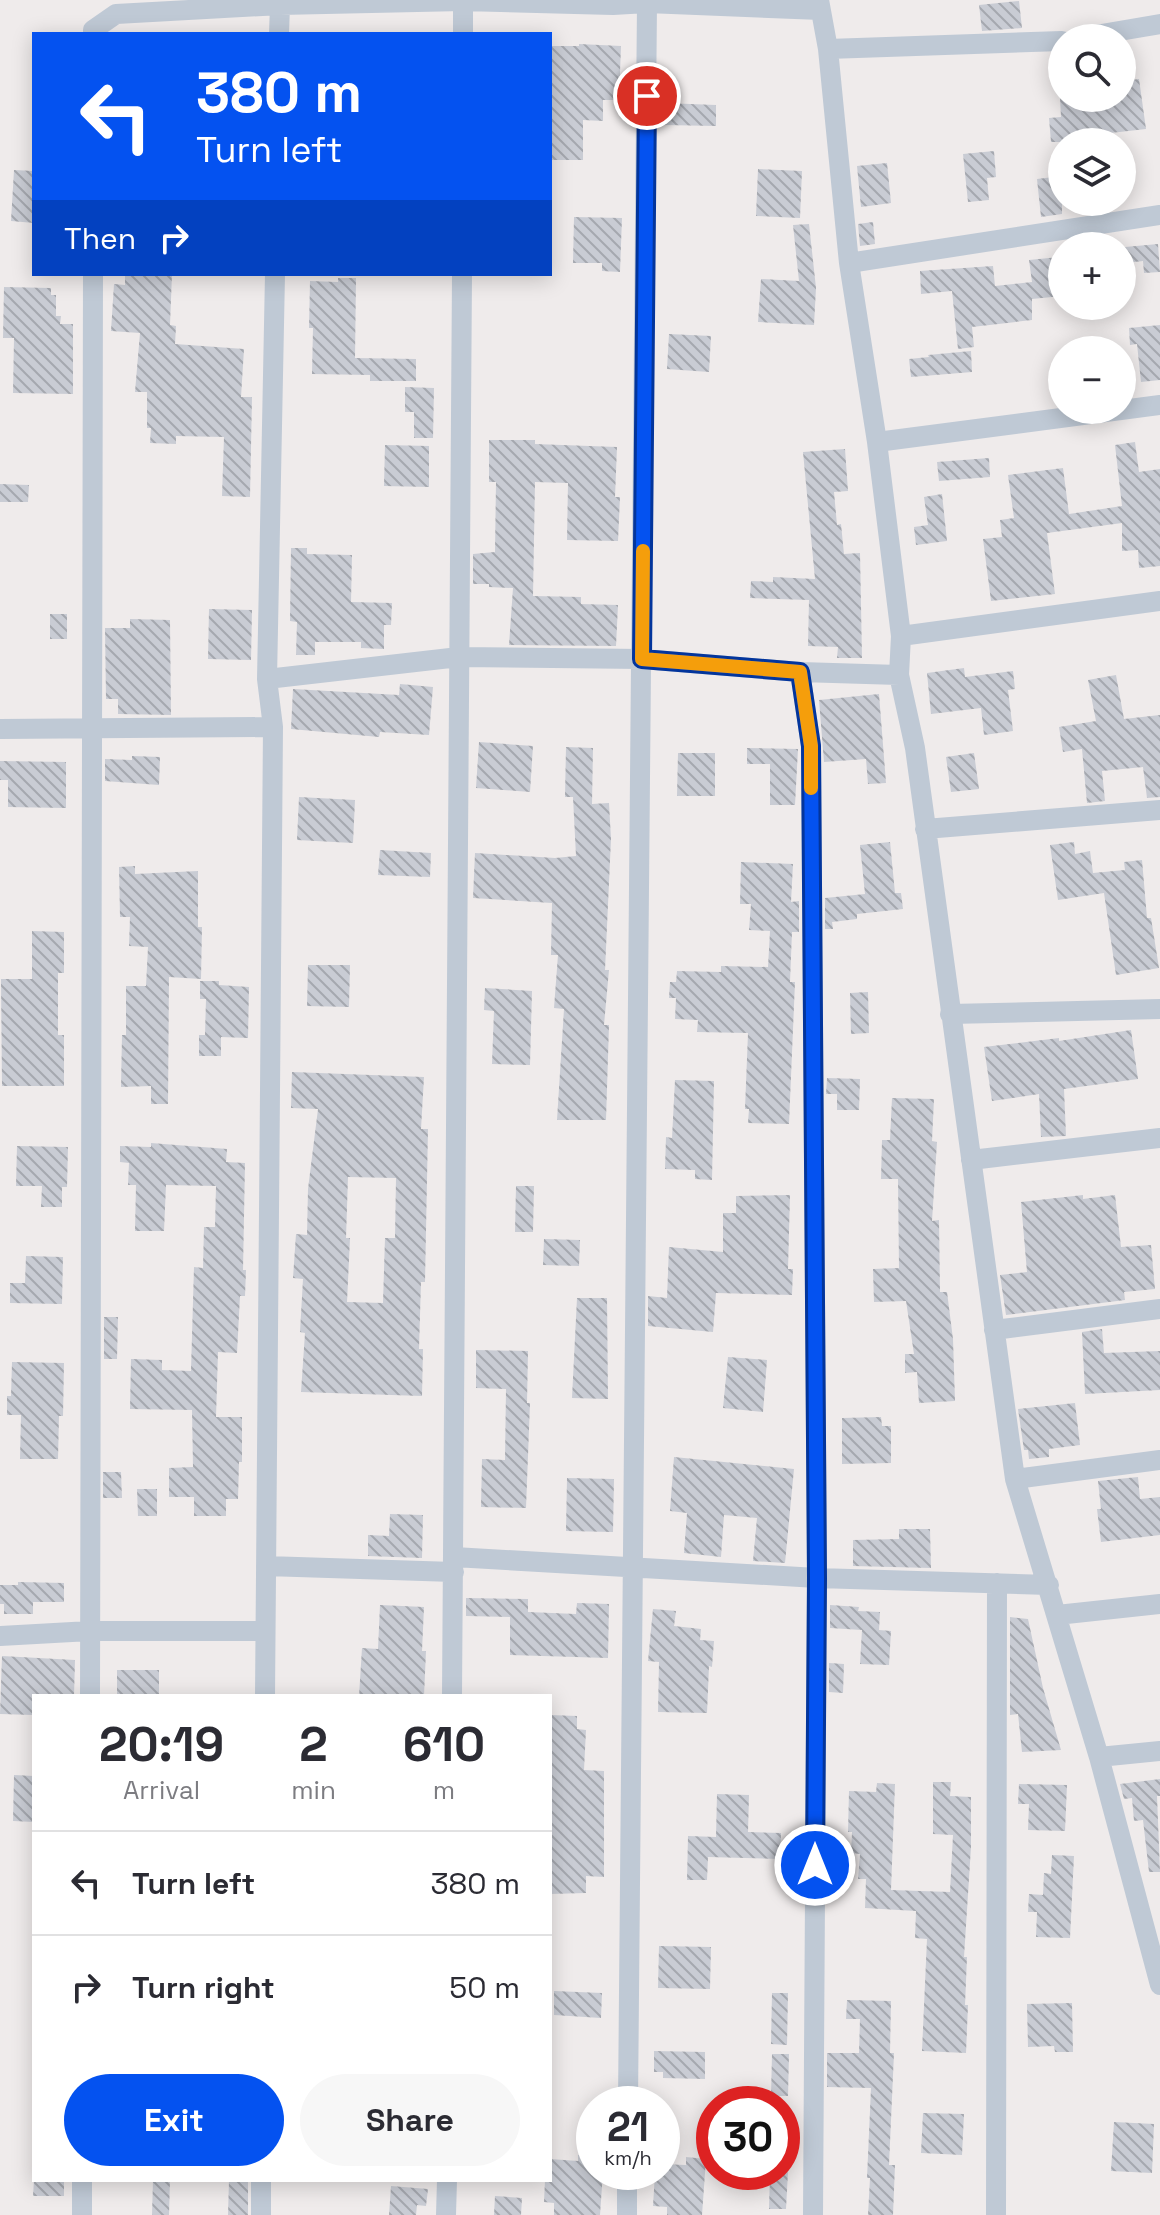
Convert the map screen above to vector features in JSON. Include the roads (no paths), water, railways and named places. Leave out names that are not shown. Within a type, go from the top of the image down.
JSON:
[{"type":"street","points":[[463,1],[463,32]]},
{"type":"street","points":[[93,32],[116,14],[280,5],[463,1],[820,5],[828,49],[849,263],[877,442],[901,636],[899,675],[915,748],[1015,1479],[1151,1918],[1160,1985]]},
{"type":"street","points":[[628,2086],[647,3]]},
{"type":"street","points":[[279,32],[280,5]]},
{"type":"street","points":[[1136,28],[1160,24]]},
{"type":"street","points":[[828,49],[1048,41]]},
{"type":"street","points":[[849,263],[1160,215]]},
{"type":"street","points":[[90,1694],[93,276]]},
{"type":"street","points":[[265,1694],[273,727],[267,679],[275,276]]},
{"type":"street","points":[[452,1694],[462,276]]},
{"type":"street","points":[[877,442],[1160,405]]},
{"type":"street","points":[[901,636],[1160,601]]},
{"type":"street","points":[[267,679],[459,657],[642,659],[800,672],[899,675]]},
{"type":"street","points":[[800,672],[811,746],[817,1578],[813,2215]]},
{"type":"street","points":[[0,729],[273,727]]},
{"type":"street","points":[[925,829],[1160,810]]},
{"type":"street","points":[[950,1014],[1160,1009]]},
{"type":"street","points":[[971,1160],[1160,1138]]},
{"type":"street","points":[[994,1330],[1160,1309]]},
{"type":"street","points":[[1015,1479],[1160,1460]]},
{"type":"street","points":[[266,1566],[454,1564],[1049,1585]]},
{"type":"street","points":[[996,2215],[997,1583]]},
{"type":"street","points":[[1057,1615],[1160,1604]]},
{"type":"street","points":[[0,1636],[90,1631],[265,1631]]},
{"type":"street","points":[[1099,1757],[1160,1751]]},
{"type":"street","points":[[82,2182],[82,2215]]},
{"type":"street","points":[[261,2182],[261,2215]]},
{"type":"street","points":[[446,2215],[447,2182]]},
{"type":"street","points":[[627,2190],[627,2215]]}]
